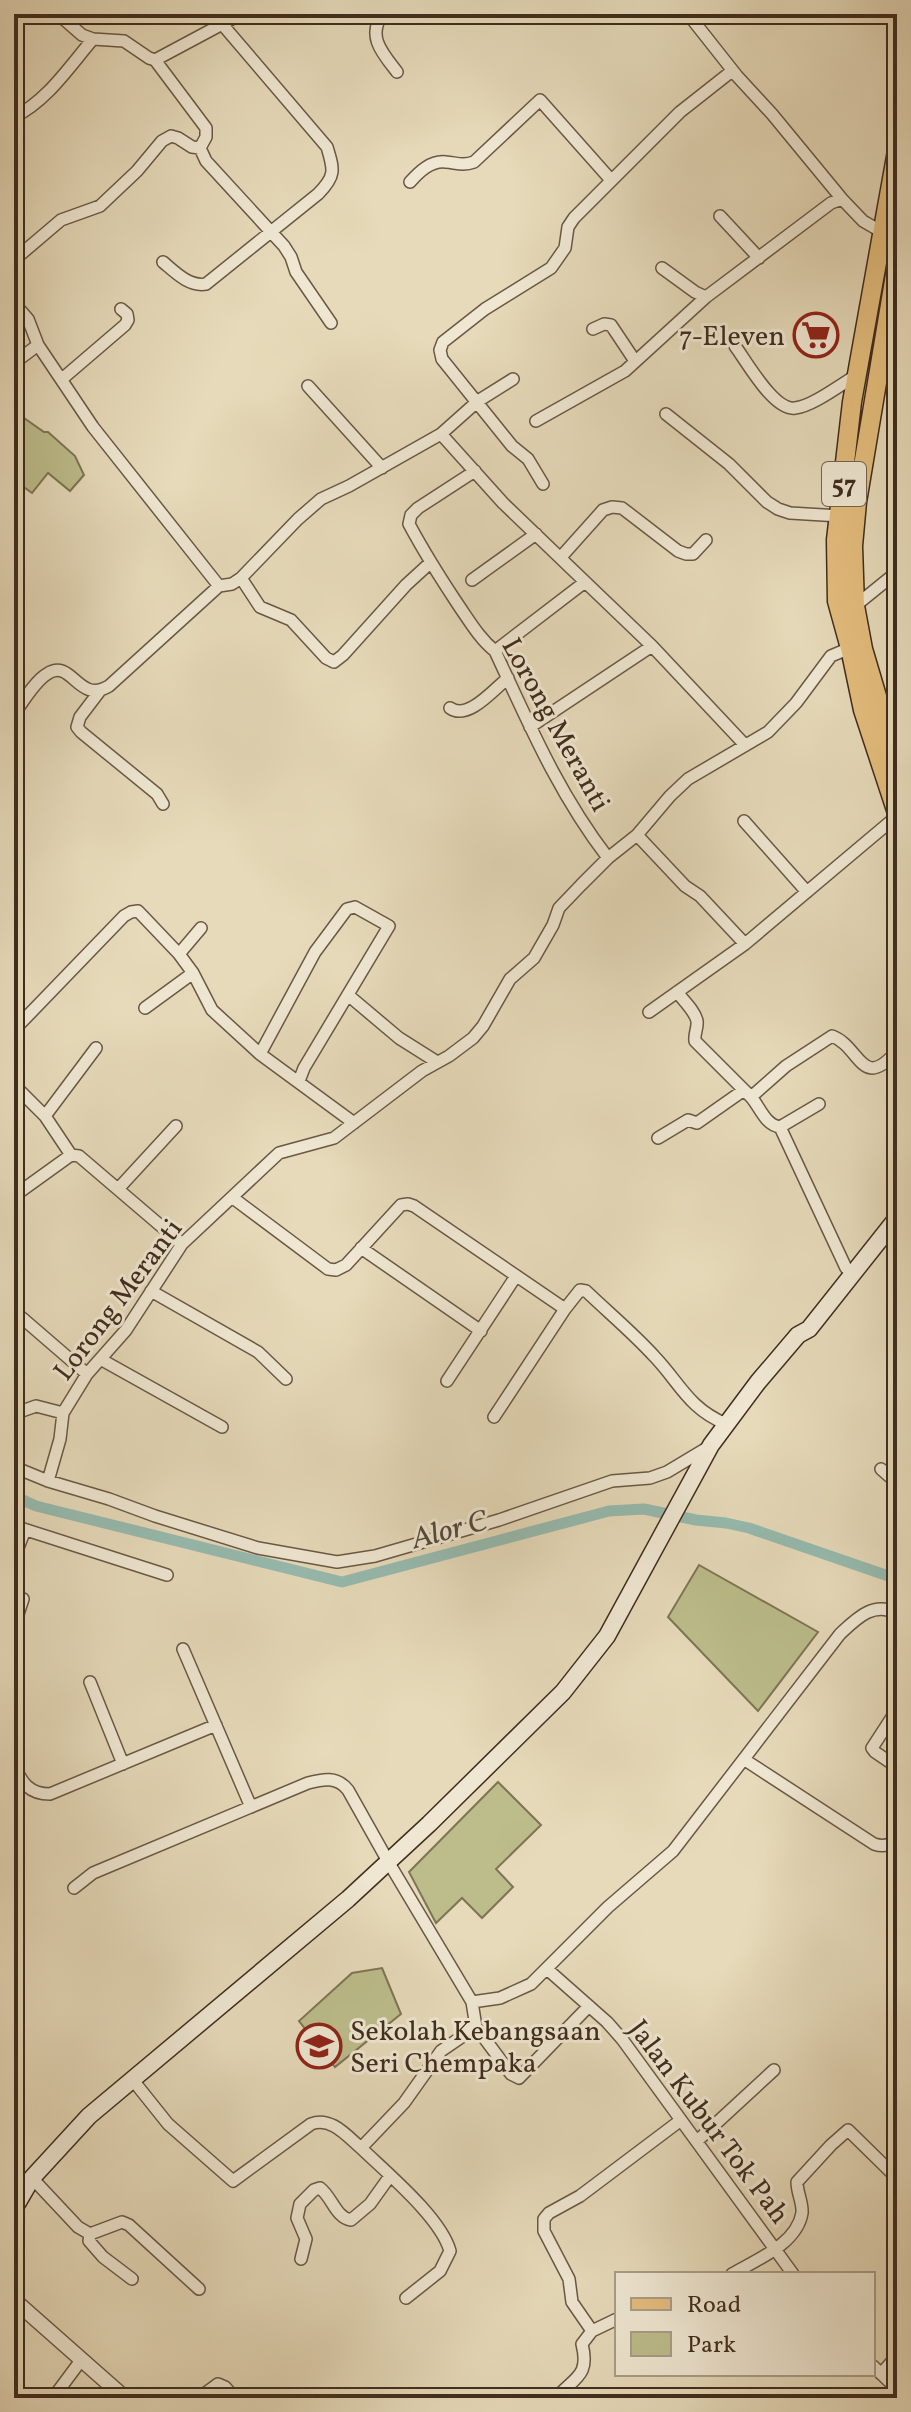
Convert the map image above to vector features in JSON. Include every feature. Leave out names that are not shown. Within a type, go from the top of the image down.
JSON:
[{"type":"main road","name":"57","points":[[897,151],[852,402],[836,540],[837,601],[863,710],[897,815]]},
{"type":"main road","name":"57","points":[[897,263],[857,502],[853,546],[855,606],[863,649],[888,702],[897,764]]},
{"type":"main road","points":[[864,337],[884,339]]},
{"type":"main road","points":[[14,2195],[79,2126],[132,2079],[389,1863],[579,1674],[607,1636],[711,1445],[798,1335],[805,1319],[897,1205]]},
{"type":"main road","points":[[798,1335],[809,1329],[897,1218]]},
{"type":"main road","points":[[14,2209],[32,2178]]},
{"type":"street","points":[[58,14],[82,35],[93,39],[124,41],[155,60],[206,128],[206,137],[200,148]]},
{"type":"street","points":[[155,60],[220,19],[241,14]]},
{"type":"street","points":[[383,14],[375,33],[377,45],[397,72]]},
{"type":"street","points":[[688,14],[732,71],[842,199],[863,221],[882,232]]},
{"type":"street","points":[[163,262],[197,286],[206,284],[302,207],[330,181],[334,168],[327,147],[314,129],[273,86],[220,19]]},
{"type":"street","points":[[14,117],[29,110],[54,86],[93,39]]},
{"type":"street","points":[[543,484],[534,467],[512,446],[442,359],[440,350],[443,342],[485,309],[551,268],[565,248],[568,227],[611,180],[680,112],[732,71]]},
{"type":"street","points":[[410,182],[437,162],[465,165],[474,162],[540,100],[611,180]]},
{"type":"street","points":[[14,260],[61,220],[100,206],[137,171],[162,141],[171,136],[200,148]]},
{"type":"street","points":[[200,148],[206,161],[272,231],[331,323]]},
{"type":"street","points":[[536,421],[625,371],[706,297],[831,203],[842,199]]},
{"type":"street","points":[[720,216],[759,258]]},
{"type":"street","points":[[662,268],[706,297]]},
{"type":"street","points":[[14,303],[28,319],[38,345],[93,427],[219,586]]},
{"type":"street","points":[[62,379],[125,325],[127,314],[121,309]]},
{"type":"street","points":[[593,329],[604,324],[611,325],[635,361]]},
{"type":"street","points":[[14,363],[38,345]]},
{"type":"street","points":[[735,346],[784,408],[805,406],[857,374]]},
{"type":"street","points":[[163,804],[157,794],[77,727],[80,717],[99,692],[119,678],[219,586],[232,584],[241,578],[321,499],[441,434],[478,401],[513,379]]},
{"type":"street","points":[[308,386],[382,468]]},
{"type":"street","points":[[666,414],[729,464],[778,509],[790,513],[840,516]]},
{"type":"street","points":[[441,434],[503,503],[652,646],[745,745]]},
{"type":"street","name":"Lorong Meranti","points":[[475,471],[418,508],[411,515],[409,524],[430,563],[473,627],[495,651],[570,805],[608,858]]},
{"type":"street","points":[[561,557],[603,510],[612,507],[622,508],[686,554],[693,554],[706,540]]},
{"type":"street","points":[[472,580],[536,534]]},
{"type":"street","points":[[241,578],[260,607],[291,620],[326,658],[334,662],[430,563]]},
{"type":"street","points":[[855,606],[897,572]]},
{"type":"street","points":[[495,651],[585,582]]},
{"type":"street","points":[[530,727],[652,646]]},
{"type":"street","name":"Lorong Meranti","points":[[48,1481],[60,1439],[63,1413],[87,1374],[126,1330],[182,1244],[279,1153],[334,1138],[473,1038],[510,979],[534,958],[545,942],[559,908],[608,858],[637,835],[688,779],[768,732],[831,656],[850,648]]},
{"type":"street","points":[[14,714],[50,671],[66,673],[84,688],[99,692]]},
{"type":"street","points":[[450,708],[462,712],[474,706],[508,678]]},
{"type":"street","points":[[649,1012],[745,944],[897,815]]},
{"type":"street","points":[[744,821],[807,892]]},
{"type":"street","points":[[637,835],[745,944]]},
{"type":"street","points":[[260,1054],[315,952],[347,909],[355,907],[389,926],[299,1081]]},
{"type":"street","points":[[14,1030],[124,916],[138,911],[179,954],[193,973],[212,1010],[260,1054],[354,1123]]},
{"type":"street","points":[[179,954],[201,928]]},
{"type":"street","points":[[145,1008],[193,973]]},
{"type":"street","points":[[677,992],[696,1017],[695,1041],[748,1093],[769,1123],[780,1127],[846,1268]]},
{"type":"street","points":[[348,995],[399,1038],[437,1062]]},
{"type":"street","points":[[658,1138],[688,1120],[697,1123],[748,1093],[832,1036],[838,1038],[869,1068],[885,1065],[897,1051]]},
{"type":"street","points":[[45,1116],[96,1048]]},
{"type":"street","points":[[15,1087],[45,1116],[71,1155]]},
{"type":"street","points":[[780,1127],[819,1104]]},
{"type":"street","points":[[118,1189],[176,1126]]},
{"type":"street","points":[[14,1196],[71,1155],[79,1156],[182,1244]]},
{"type":"street","points":[[233,1198],[328,1269],[336,1270],[346,1265],[401,1205],[408,1204],[428,1214],[565,1309]]},
{"type":"street","points":[[361,1248],[481,1331]]},
{"type":"street","points":[[447,1381],[516,1276]]},
{"type":"street","points":[[494,1417],[580,1290],[586,1291],[656,1357],[698,1408],[726,1424]]},
{"type":"street","points":[[151,1291],[258,1352],[286,1379]]},
{"type":"street","points":[[14,1311],[87,1374]]},
{"type":"street","points":[[102,1360],[222,1427]]},
{"type":"street","points":[[14,1409],[22,1411],[36,1406],[63,1413]]},
{"type":"street","points":[[14,1467],[48,1481],[258,1548],[337,1562],[375,1556],[499,1520],[612,1481],[650,1478],[667,1472],[711,1445]]},
{"type":"street","points":[[881,1469],[897,1483]]},
{"type":"street","points":[[14,1558],[20,1528],[167,1575]]},
{"type":"street","points":[[14,1626],[23,1599]]},
{"type":"street","points":[[472,2002],[500,1998],[531,1984],[608,1907],[673,1851],[829,1646],[864,1613],[876,1608],[889,1609],[897,1614]]},
{"type":"street","points":[[183,1649],[251,1807]]},
{"type":"street","points":[[90,1682],[123,1764]]},
{"type":"street","points":[[896,1711],[872,1748],[897,1767]]},
{"type":"street","points":[[14,1765],[20,1780],[29,1790],[50,1794],[216,1725]]},
{"type":"street","points":[[745,1760],[874,1844],[893,1843],[897,1838]]},
{"type":"street","points":[[74,1888],[93,1873],[308,1783],[328,1778],[343,1783],[472,2002],[476,2027],[511,2074],[519,2078],[589,2006]]},
{"type":"street","name":"Jalan Kubur Tok Pah","points":[[547,1969],[622,2039],[792,2272]]},
{"type":"street","points":[[361,2148],[404,2103],[441,2051],[476,2027]]},
{"type":"street","points":[[697,2141],[774,2070]]},
{"type":"street","points":[[132,2079],[168,2124],[229,2180],[236,2180],[311,2124],[318,2121],[331,2123],[390,2176],[432,2220],[447,2243],[450,2251],[440,2271],[406,2298]]},
{"type":"street","points":[[592,2331],[572,2302],[569,2279],[544,2231],[544,2219],[681,2120]]},
{"type":"street","points":[[735,2272],[775,2249],[796,2228],[802,2207],[797,2182],[848,2130],[897,2178]]},
{"type":"street","points":[[301,2259],[306,2237],[297,2216],[300,2204],[314,2190],[320,2188],[325,2192],[342,2217],[351,2220],[370,2204],[390,2176]]},
{"type":"street","points":[[32,2178],[78,2227],[90,2234]]},
{"type":"street","points":[[90,2234],[122,2222],[129,2225],[199,2289]]},
{"type":"street","points":[[90,2234],[89,2241],[103,2257],[132,2279]]},
{"type":"street","points":[[14,2300],[125,2398]]},
{"type":"street","points":[[14,2310],[48,2332]]},
{"type":"street","points":[[556,2398],[579,2377],[584,2368],[586,2358],[582,2344],[592,2331],[615,2320]]},
{"type":"street","points":[[897,2356],[877,2370],[897,2389]]},
{"type":"street","points":[[53,2398],[82,2359]]},
{"type":"street","points":[[199,2398],[218,2384],[235,2398]]},
{"type":"green space","points":[[14,411],[48,432],[75,456],[84,475],[70,491],[48,473],[32,493],[14,480]]},
{"type":"green space","points":[[699,1565],[818,1632],[758,1711],[668,1617]]},
{"type":"green space","points":[[498,1782],[541,1825],[496,1869],[513,1887],[482,1918],[462,1898],[436,1923],[409,1872]]},
{"type":"green space","points":[[382,1968],[401,2014],[335,2067],[299,2021],[352,1973]]},
{"type":"waterway","name":"Alor C","points":[[14,1496],[36,1506],[342,1582],[609,1511],[644,1509],[749,1528],[897,1579]]},
{"type":"place","name":"7-Eleven","points":[[816,335]]},
{"type":"place","name":"Sekolah Kebangsaan Seri Chempaka","points":[[319,2046]]}]
